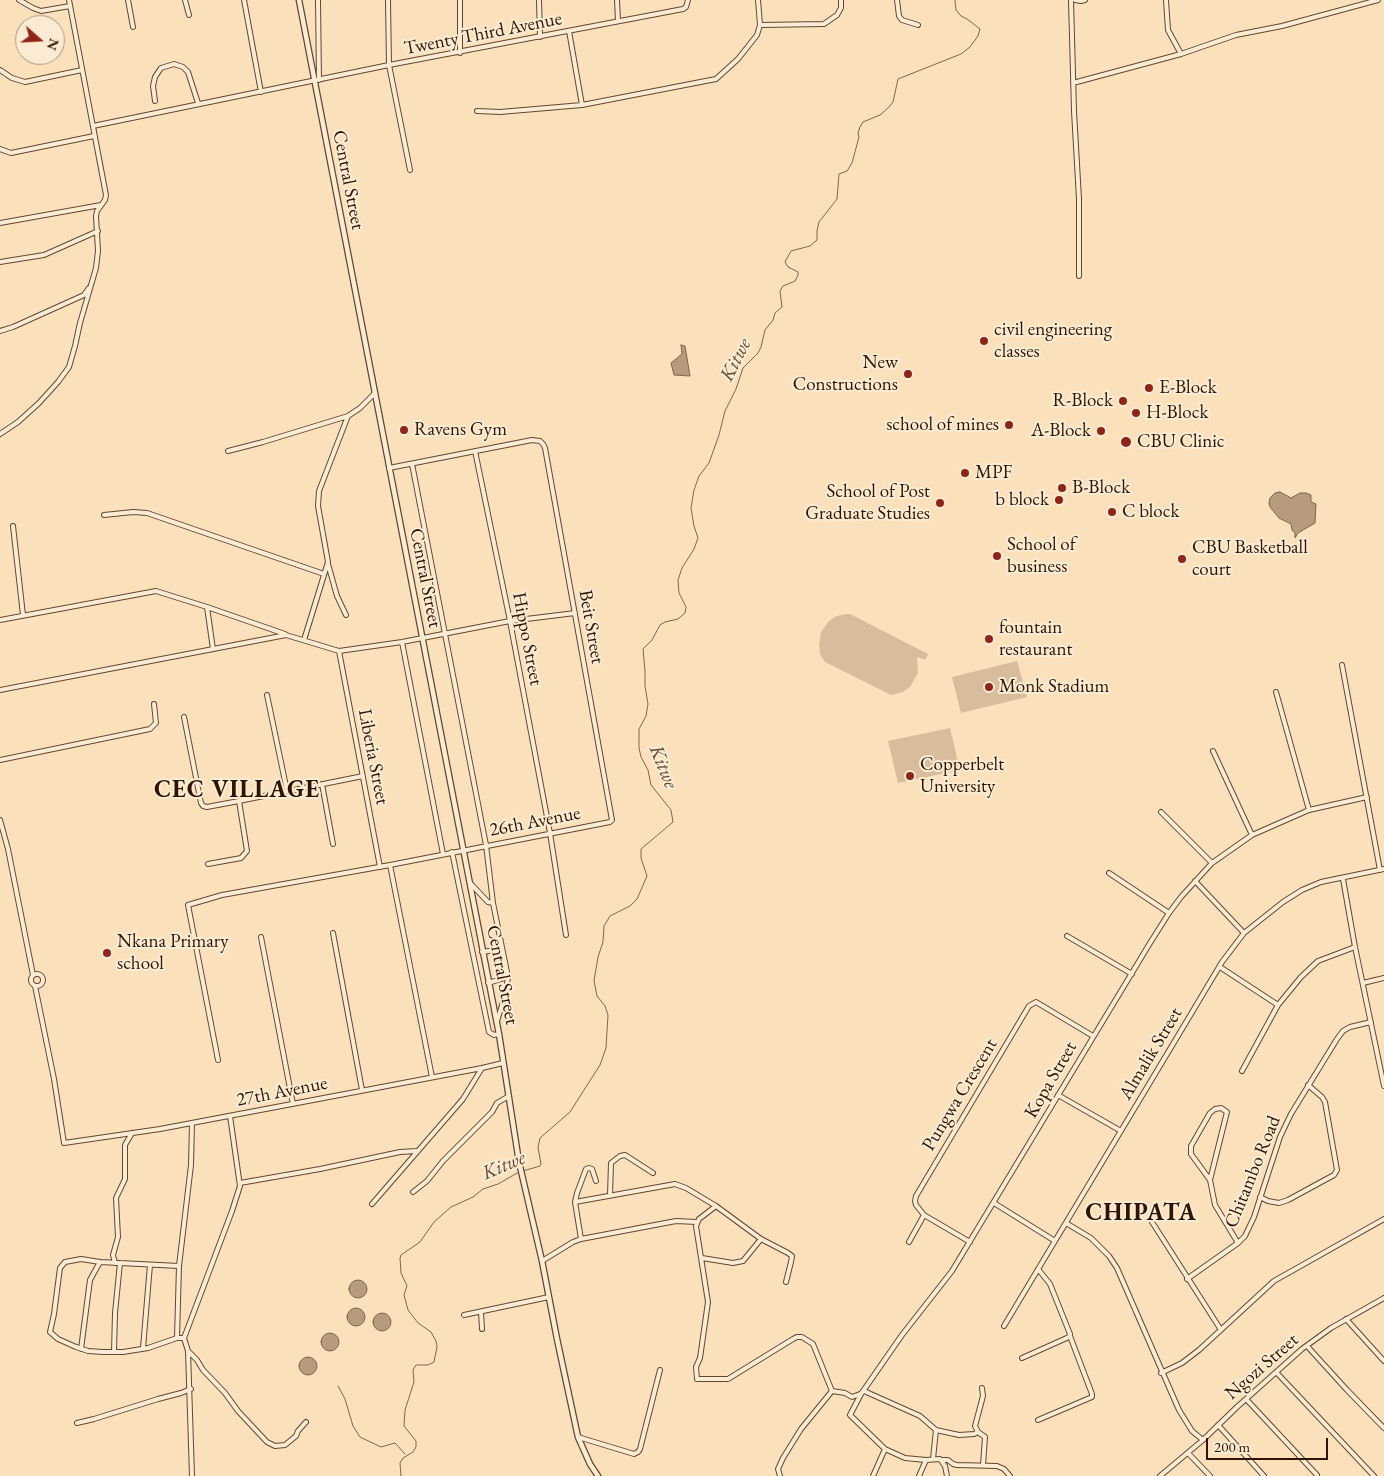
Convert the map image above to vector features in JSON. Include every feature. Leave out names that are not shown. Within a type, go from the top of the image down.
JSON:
[{"type":"street","points":[[19,0],[41,11],[70,6]]},
{"type":"street","points":[[0,434],[18,422],[38,403],[69,367],[96,268],[98,231],[96,216],[106,195],[69,0]]},
{"type":"street","points":[[128,0],[133,26]]},
{"type":"street","points":[[186,0],[188,16]]},
{"type":"street","points":[[244,0],[261,92]]},
{"type":"street","name":"Central Street","points":[[299,0],[317,80],[389,468],[499,1034],[520,1162],[578,1437],[590,1464],[598,1476]]},
{"type":"street","points":[[317,80],[318,0]]},
{"type":"street","points":[[388,0],[389,65],[410,170]]},
{"type":"street","points":[[460,0],[460,53]]},
{"type":"street","points":[[539,0],[540,36]]},
{"type":"street","points":[[617,0],[618,21]]},
{"type":"street","name":"Twenty Third Avenue","points":[[93,126],[389,65],[683,9],[686,7],[688,0]]},
{"type":"street","points":[[477,111],[500,112],[582,105],[716,79],[738,59],[757,35],[760,25],[758,0]]},
{"type":"street","points":[[760,25],[824,24],[837,15],[841,8],[841,0]]},
{"type":"street","points":[[897,0],[899,16],[902,20],[918,25]]},
{"type":"street","points":[[1079,276],[1073,83],[1073,0],[1085,0]]},
{"type":"street","points":[[1166,0],[1168,30],[1181,54]]},
{"type":"street","points":[[1073,83],[1181,54],[1236,35],[1282,26],[1378,0]]},
{"type":"street","points":[[569,31],[582,105]]},
{"type":"street","points":[[155,101],[153,86],[155,77],[161,68],[174,64],[188,72],[198,103]]},
{"type":"street","points":[[0,70],[12,78],[25,82],[82,70]]},
{"type":"street","points":[[0,149],[11,152],[94,136]]},
{"type":"street","points":[[0,223],[101,205]]},
{"type":"street","points":[[0,262],[44,255],[98,231]]},
{"type":"street","points":[[0,330],[13,327],[84,295],[92,283]]},
{"type":"street","points":[[228,451],[348,416],[360,408],[375,393]]},
{"type":"street","points":[[346,615],[337,596],[328,562],[318,498],[348,416]]},
{"type":"street","name":"Beit Street","points":[[475,451],[532,440],[540,441],[545,448],[612,820]]},
{"type":"street","points":[[389,468],[475,451]]},
{"type":"street","name":"Hippo Street","points":[[475,451],[510,621],[550,833],[566,935]]},
{"type":"street","points":[[412,464],[486,845],[493,903],[508,977],[505,996],[496,1022]]},
{"type":"street","points":[[104,515],[132,512],[147,513],[324,574]]},
{"type":"street","points":[[12,526],[23,615]]},
{"type":"street","points":[[304,640],[328,562]]},
{"type":"street","points":[[0,620],[156,591],[286,635],[340,651],[402,642],[510,621],[575,613]]},
{"type":"street","points":[[207,607],[214,649]]},
{"type":"street","points":[[0,690],[286,635]]},
{"type":"street","points":[[402,642],[443,854]]},
{"type":"street","name":"Liberia Street","points":[[340,651],[380,867]]},
{"type":"street","points":[[1342,665],[1382,869]]},
{"type":"street","points":[[1276,692],[1309,810]]},
{"type":"street","points":[[267,695],[287,791]]},
{"type":"street","points":[[0,760],[150,729],[156,723],[154,704]]},
{"type":"street","points":[[184,717],[201,803],[207,807],[363,776]]},
{"type":"street","points":[[1213,751],[1252,835]]},
{"type":"street","points":[[322,784],[333,844]]},
{"type":"street","name":"Kopa Street","points":[[884,1449],[850,1416],[863,1392],[902,1335],[942,1286],[970,1242],[1168,913],[1212,863],[1252,835],[1309,810],[1367,797]]},
{"type":"street","points":[[208,864],[241,858],[247,851],[239,802]]},
{"type":"street","points":[[1161,812],[1212,863]]},
{"type":"street","points":[[0,820],[10,857],[33,975],[31,981],[35,986],[41,985],[43,979],[39,974],[33,975]]},
{"type":"street","name":"26th Avenue","points":[[218,1060],[188,905],[222,895],[380,867],[610,822],[612,820]]},
{"type":"street","points":[[452,852],[489,1032],[494,1035],[499,1034]]},
{"type":"street","points":[[390,865],[432,1076]]},
{"type":"street","name":"Almalik Street","points":[[1004,1326],[1220,967],[1244,933],[1283,902],[1302,890],[1322,882],[1343,879],[1382,869]]},
{"type":"street","points":[[1109,873],[1168,913]]},
{"type":"street","points":[[1343,879],[1384,1086]]},
{"type":"street","points":[[1196,881],[1244,933]]},
{"type":"street","points":[[469,882],[488,902],[493,903]]},
{"type":"street","points":[[333,933],[362,1090]]},
{"type":"street","points":[[1067,936],[1132,974]]},
{"type":"street","points":[[261,937],[292,1104]]},
{"type":"street","points":[[1242,1071],[1278,1005],[1301,977],[1318,961],[1355,947]]},
{"type":"street","points":[[482,952],[502,949]]},
{"type":"street","points":[[1220,967],[1278,1005]]},
{"type":"street","points":[[488,983],[508,977]]},
{"type":"street","points":[[1363,982],[1384,978]]},
{"type":"street","name":"27th Avenue","points":[[35,986],[54,1078],[64,1143],[192,1123],[503,1063]]},
{"type":"street","name":"Pungwa Crescent","points":[[924,1215],[916,1205],[916,1196],[1029,1006],[1036,1002],[1093,1036]]},
{"type":"street","name":"Chitambo Road","points":[[1187,1279],[1238,1243],[1249,1229],[1280,1137],[1308,1085],[1343,1032],[1350,1027],[1371,1022]]},
{"type":"street","points":[[372,1204],[463,1099],[482,1068]]},
{"type":"street","points":[[1260,1197],[1279,1203],[1288,1200],[1334,1175],[1337,1170],[1325,1102],[1308,1085]]},
{"type":"street","points":[[1058,1095],[1121,1131]]},
{"type":"street","points":[[413,1192],[427,1181],[492,1112],[497,1103],[509,1096]]},
{"type":"street","points":[[1210,1180],[1227,1112],[1225,1109],[1215,1109],[1210,1114],[1191,1146],[1191,1154],[1210,1180],[1215,1205],[1238,1243]]},
{"type":"street","points":[[185,1476],[192,1475],[191,1389],[188,1351],[184,1338],[232,1210],[240,1183],[230,1116]]},
{"type":"street","points":[[177,1338],[178,1266],[191,1165],[192,1123]]},
{"type":"street","points":[[114,1352],[117,1263],[113,1255],[118,1237],[116,1198],[125,1179],[125,1146],[132,1133]]},
{"type":"street","points":[[240,1183],[400,1152],[417,1151]]},
{"type":"street","points":[[610,1195],[611,1163],[620,1156],[624,1155],[653,1173]]},
{"type":"street","points":[[581,1239],[575,1202],[577,1192],[586,1169],[592,1169],[596,1181]]},
{"type":"street","points":[[575,1202],[675,1184],[686,1188],[716,1206],[761,1239],[783,1249],[792,1256],[786,1282]]},
{"type":"street","points":[[994,1203],[1055,1241]]},
{"type":"street","points":[[716,1206],[697,1222],[696,1230],[702,1258],[708,1311],[700,1358],[696,1367],[697,1379],[728,1379],[797,1336],[813,1344],[832,1391]]},
{"type":"street","points":[[909,1242],[924,1215],[970,1242]]},
{"type":"street","points":[[1161,1373],[1191,1356],[1274,1282],[1384,1219]]},
{"type":"street","points":[[542,1260],[581,1239],[676,1221],[697,1222]]},
{"type":"street","points":[[1152,1222],[1221,1330]]},
{"type":"street","points":[[1066,1223],[1092,1238],[1110,1256],[1161,1373],[1184,1420],[1203,1440]]},
{"type":"street","points":[[702,1258],[733,1263],[743,1261],[761,1239]]},
{"type":"street","points":[[178,1266],[100,1262],[81,1259],[71,1259],[65,1262],[60,1268],[50,1332],[58,1339],[88,1351],[114,1352],[154,1347],[177,1338],[184,1338]]},
{"type":"street","points":[[81,1349],[90,1280],[100,1262]]},
{"type":"street","points":[[143,1348],[150,1265]]},
{"type":"street","points":[[1038,1269],[1050,1284],[1070,1332],[1092,1394],[1092,1397],[1038,1420]]},
{"type":"street","points":[[464,1315],[549,1297]]},
{"type":"street","name":"Ngozi Street","points":[[1160,1476],[1203,1440],[1246,1399],[1307,1346],[1331,1328],[1384,1298]]},
{"type":"street","points":[[480,1312],[482,1329]]},
{"type":"street","points":[[1346,1320],[1384,1361]]},
{"type":"street","points":[[1022,1358],[1070,1336]]},
{"type":"street","points":[[1307,1346],[1384,1428]]},
{"type":"street","points":[[188,1351],[238,1411],[267,1442],[274,1446],[285,1445],[296,1436],[306,1422]]},
{"type":"street","points":[[578,1437],[634,1454],[638,1452],[660,1370]]},
{"type":"street","points":[[1276,1372],[1374,1476]]},
{"type":"street","points":[[982,1388],[983,1396],[975,1426],[978,1432],[985,1437],[983,1465]]},
{"type":"street","points":[[77,1423],[181,1394],[191,1389]]},
{"type":"street","points":[[832,1391],[845,1393],[852,1398],[863,1392],[920,1416],[936,1430],[959,1435],[970,1435],[978,1432]]},
{"type":"street","points":[[780,1476],[778,1469],[783,1458],[801,1429],[832,1391]]},
{"type":"street","points":[[1246,1399],[1317,1474]]},
{"type":"street","points":[[1218,1425],[1264,1476]]},
{"type":"street","points":[[933,1459],[936,1430]]},
{"type":"street","points":[[873,1476],[884,1449],[905,1458],[940,1459],[948,1460],[957,1465],[1001,1467],[1010,1476]]},
{"type":"street","points":[[1188,1453],[1210,1476]]},
{"type":"street","points":[[940,1459],[945,1466],[947,1476]]},
{"type":"street","points":[[919,1476],[926,1460]]},
{"type":"street","points":[[1168,1470],[1172,1476]]},
{"type":"shaded area","points":[[681,345],[685,346],[690,376],[674,375],[671,363],[682,354]]},
{"type":"shaded area","points":[[1280,492],[1291,498],[1300,493],[1306,493],[1311,495],[1311,502],[1316,504],[1315,523],[1298,533],[1295,538],[1291,524],[1279,518],[1270,507],[1270,498],[1275,493]]},
{"type":"shaded area","points":[[850,614],[928,654],[925,660],[917,657],[918,673],[910,687],[903,692],[891,695],[825,662],[820,654],[821,632],[829,621],[837,616]]},
{"type":"shaded area","name":"Monk Stadium","points":[[1017,661],[1027,697],[961,713],[952,677]]},
{"type":"shaded area","points":[[950,728],[960,770],[898,783],[888,741]]},
{"type":"shaded area","points":[[358,1280],[366,1285],[367,1289],[362,1297],[358,1298],[350,1293],[349,1289],[354,1281]]},
{"type":"shaded area","points":[[356,1308],[364,1313],[365,1317],[360,1325],[356,1326],[348,1321],[347,1317],[352,1309]]},
{"type":"shaded area","points":[[382,1313],[390,1318],[391,1322],[386,1330],[382,1331],[374,1326],[373,1322],[378,1314]]},
{"type":"shaded area","points":[[330,1333],[338,1338],[339,1342],[334,1350],[330,1351],[322,1346],[321,1342],[326,1334]]},
{"type":"shaded area","points":[[308,1357],[316,1362],[317,1366],[312,1374],[308,1375],[300,1370],[299,1366],[304,1358]]},
{"type":"waterway","name":"Kitwe","points":[[523,1171],[540,1166],[538,1147],[540,1138],[570,1112],[600,1065],[606,1048],[608,1015],[605,1006],[597,996],[594,981],[603,942],[604,926],[610,916],[630,906],[637,899],[647,876],[641,858],[641,849],[673,822],[671,810],[651,785],[648,770],[641,757],[639,748],[639,729],[646,716],[648,704],[643,649],[652,640],[660,625],[678,619],[685,613],[686,607],[679,593],[678,580],[682,568],[694,549],[698,538],[691,508],[699,476],[709,463],[725,411],[736,389],[743,368],[758,353],[765,330],[773,320],[775,313],[782,307],[780,291],[783,286],[795,281],[798,275],[798,272],[788,267],[785,262],[791,251],[810,246],[817,240],[819,222],[837,199],[839,174],[847,171],[852,163],[859,137],[858,133],[863,122],[880,115],[889,107],[893,102],[898,79],[961,54],[970,47],[978,36],[980,29],[961,16],[956,10],[955,0]]},
{"type":"waterway","name":"Kitwe","points":[[401,1476],[400,1463],[416,1447],[416,1441],[404,1426],[405,1410],[414,1382],[413,1370],[416,1365],[428,1365],[434,1362],[437,1347],[431,1332],[418,1323],[408,1310],[404,1295],[407,1286],[401,1273],[401,1255],[420,1242],[434,1222],[451,1207],[519,1172]]},
{"type":"waterway","points":[[338,1386],[345,1399],[353,1426],[360,1437],[381,1447],[395,1443],[405,1454]]},
{"type":"place","name":"civil engineering classes","points":[[984,341]]},
{"type":"place","name":"New Constructions","points":[[908,374]]},
{"type":"place","name":"E-Block","points":[[1149,388]]},
{"type":"place","name":"R-Block","points":[[1123,401]]},
{"type":"place","name":"H-Block","points":[[1136,413]]},
{"type":"place","name":"school of mines","points":[[1009,425]]},
{"type":"place","name":"Ravens Gym","points":[[404,430]]},
{"type":"place","name":"A-Block","points":[[1101,431]]},
{"type":"place","name":"CBU Clinic","points":[[1126,442]]},
{"type":"place","name":"MPF","points":[[965,473]]},
{"type":"place","name":"B-Block","points":[[1062,488]]},
{"type":"place","name":"b block","points":[[1059,500]]},
{"type":"place","name":"School of Post Graduate Studies","points":[[940,503]]},
{"type":"place","name":"C block","points":[[1112,512]]},
{"type":"place","name":"School of business","points":[[997,556]]},
{"type":"place","name":"CBU Basketball court","points":[[1182,559]]},
{"type":"place","name":"fountain restaurant","points":[[989,639]]},
{"type":"place","name":"Monk Stadium","points":[[989,687]]},
{"type":"place","name":"Copperbelt University","points":[[910,776]]},
{"type":"place","name":"Nkana Primary school","points":[[107,953]]},
{"type":"district","name":"CEC VILLAGE","points":[[237,790]]},
{"type":"district","name":"CHIPATA","points":[[1141,1213]]}]
